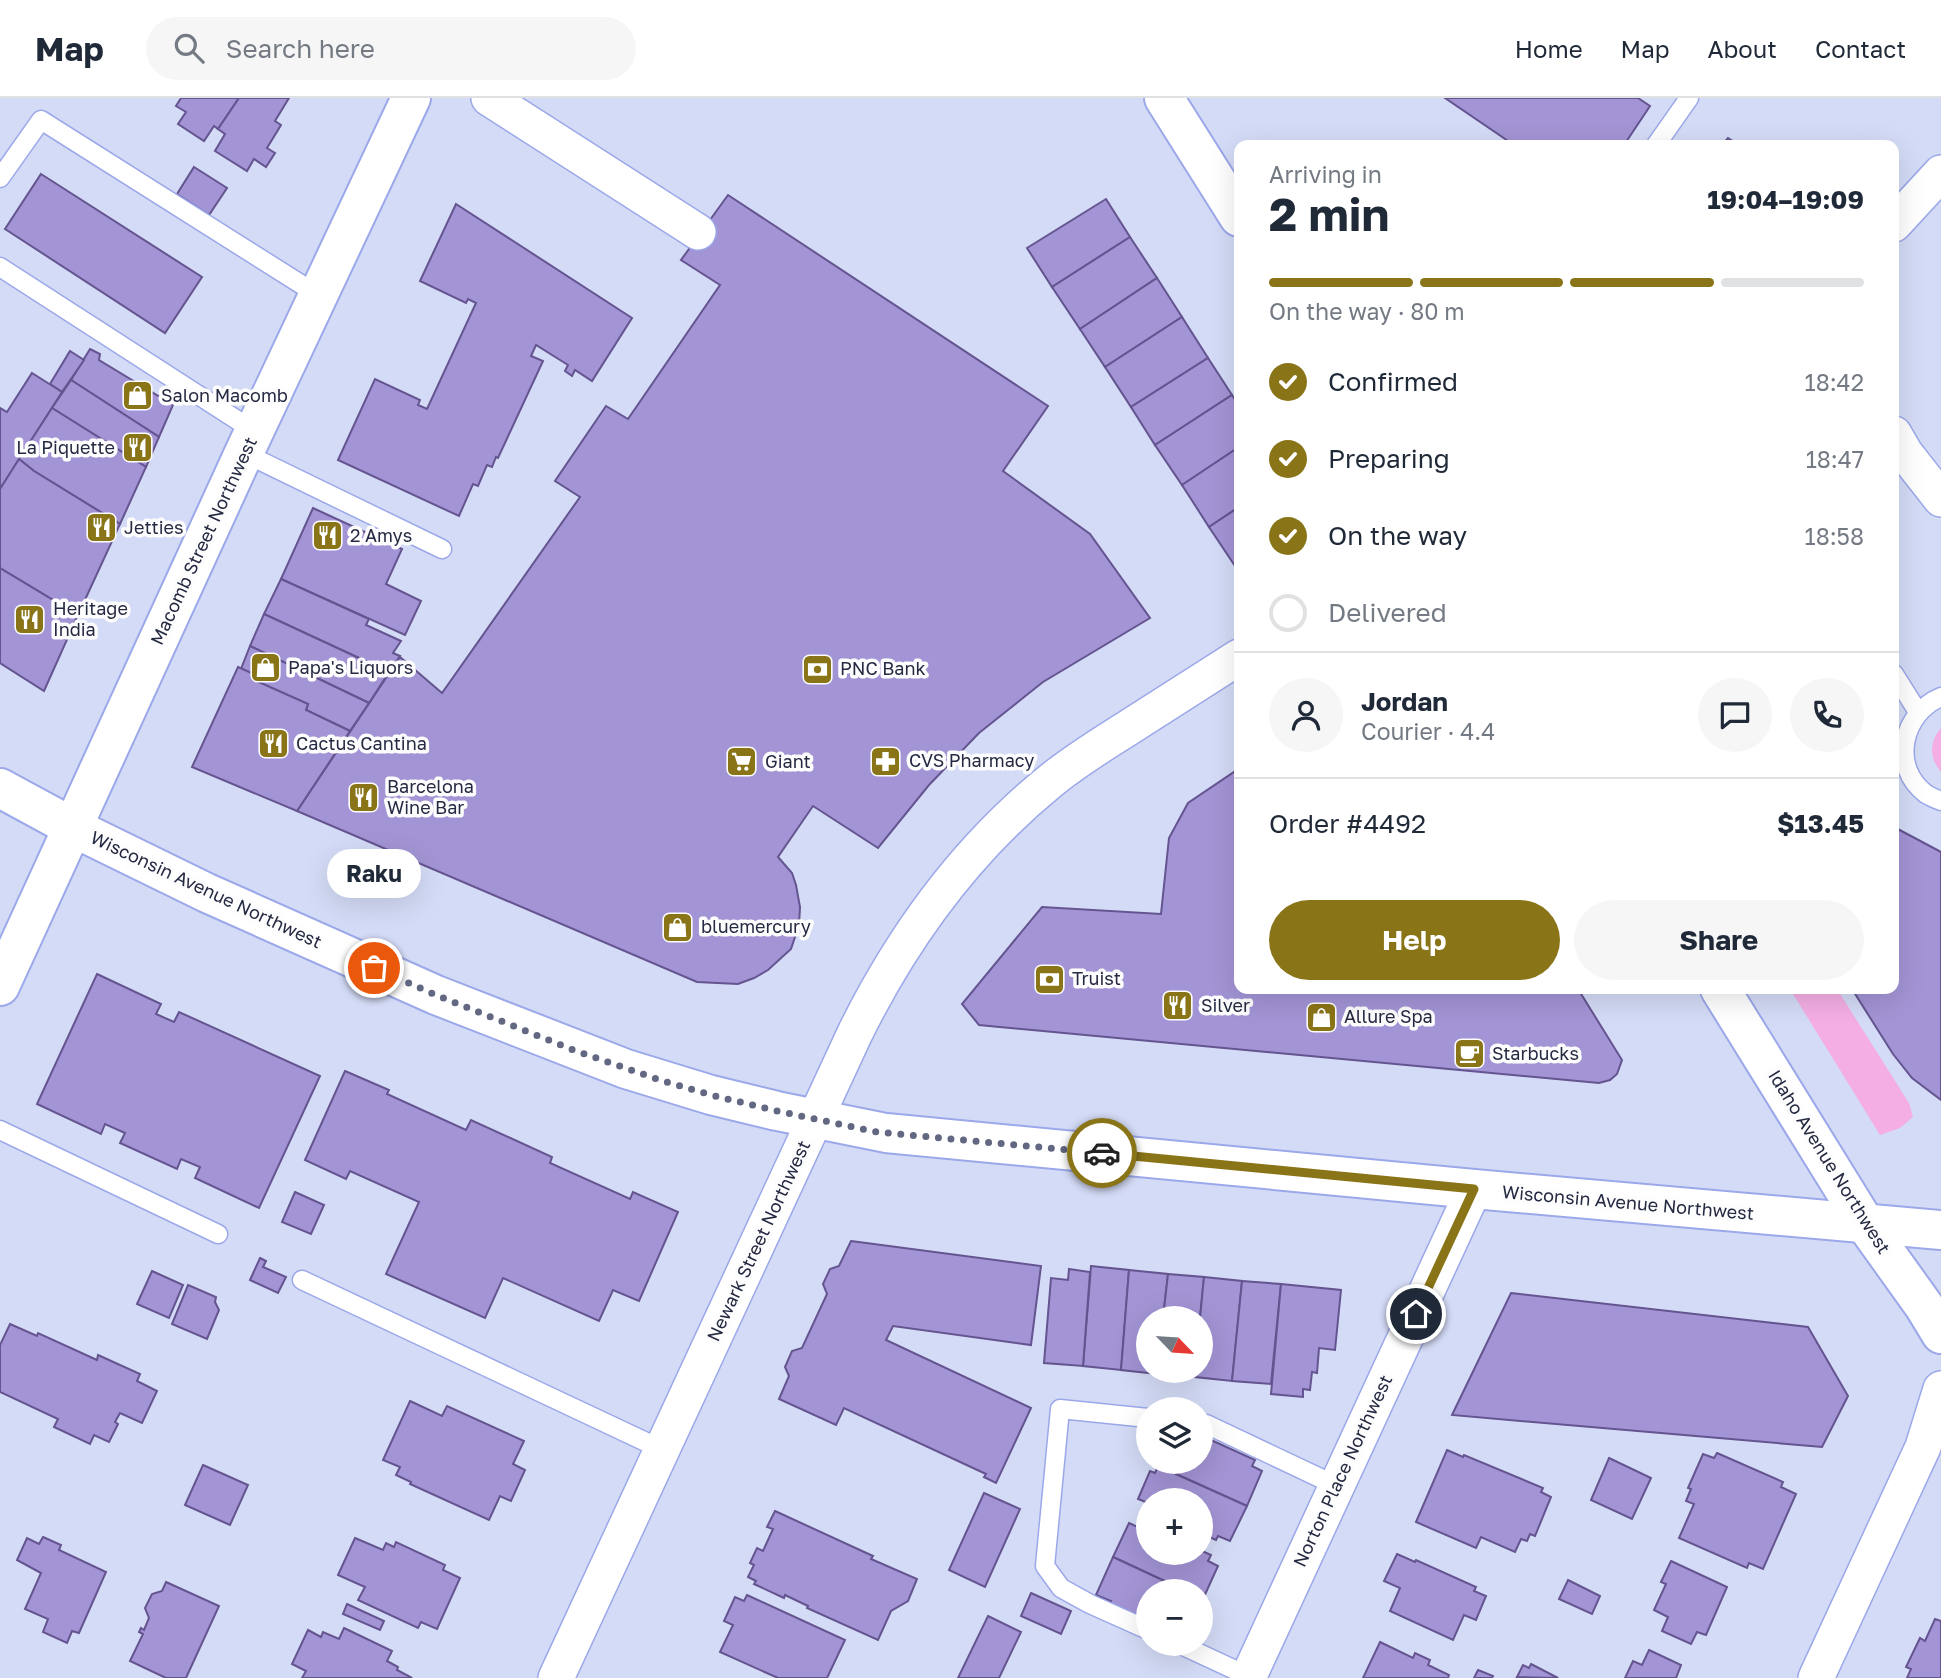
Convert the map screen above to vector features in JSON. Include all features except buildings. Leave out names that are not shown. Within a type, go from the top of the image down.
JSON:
[{"type":"main road","name":"Macomb Street Northwest","points":[[0,986],[249,442],[411,98]]},
{"type":"main road","points":[[1171,102],[1234,209]]},
{"type":"main road","name":"Wisconsin Avenue Northwest","points":[[0,788],[72,827],[207,893],[436,995],[660,1080],[711,1095],[815,1119],[886,1133],[1941,1230]]},
{"type":"main road","name":"Idaho Avenue Northwest","points":[[1723,994],[1866,1225],[1941,1334]]},
{"type":"street","points":[[489,98],[698,232]]},
{"type":"street","points":[[1899,219],[1941,173]]},
{"type":"street","points":[[1899,443],[1941,499]]},
{"type":"street","name":"Newark Street Northwest","points":[[556,1678],[855,1033],[882,981],[913,931],[986,839],[1042,788],[1085,755],[1234,660]]},
{"type":"street","name":"Norton Place Northwest","points":[[1248,1677],[1474,1189]]},
{"type":"street","points":[[1816,1678],[1932,1445],[1941,1389]]},
{"type":"lane","points":[[1660,140],[1689,98]]},
{"type":"lane","points":[[0,178],[41,120],[318,295]]},
{"type":"lane","points":[[0,267],[249,442],[442,549]]},
{"type":"lane","points":[[1899,682],[1918,712]]},
{"type":"lane","points":[[1941,697],[1930,701],[1918,712],[1908,727],[1904,745],[1906,763],[1913,780],[1926,794],[1941,801]]},
{"type":"lane","points":[[0,1130],[218,1234]]},
{"type":"lane","points":[[302,1280],[663,1450]]},
{"type":"lane","points":[[1136,1417],[1060,1409],[1045,1566],[1061,1588],[1136,1625]]},
{"type":"lane","points":[[1213,1427],[1337,1486]]},
{"type":"lane","points":[[1204,1656],[1248,1677]]},
{"type":"shaded area","points":[[1941,728],[1941,772],[1934,761],[1932,750],[1934,739]]},
{"type":"shaded area","points":[[1793,994],[1840,994],[1909,1103],[1913,1117],[1900,1128],[1880,1135]]},
{"type":"way so far","points":[[374,968],[576,1051],[711,1095],[877,1132],[1102,1153]]},
{"type":"place","name":"Salon Macomb","points":[[138,396]]},
{"type":"place","name":"La Piquette","points":[[138,448]]},
{"type":"place","name":"Jetties","points":[[101,528]]},
{"type":"place","name":"2 Amys","points":[[327,536]]},
{"type":"place","name":"Heritage India","points":[[30,619]]},
{"type":"place","name":"Papa's Liquors","points":[[265,668]]},
{"type":"place","name":"PNC Bank","points":[[817,669]]},
{"type":"place","name":"Cactus Cantina","points":[[273,744]]},
{"type":"place","name":"CVS Pharmacy","points":[[886,761]]},
{"type":"place","name":"Giant","points":[[742,762]]},
{"type":"place","name":"Barcelona Wine Bar","points":[[364,797]]},
{"type":"place","name":"bluemercury","points":[[678,927]]},
{"type":"place","name":"Raku","points":[[374,968]]},
{"type":"place","name":"Truist","points":[[1049,979]]},
{"type":"place","name":"Silver","points":[[1178,1006]]},
{"type":"place","name":"Allure Spa","points":[[1321,1017]]},
{"type":"place","name":"Starbucks","points":[[1469,1054]]},
{"type":"route","points":[[1102,1153],[1474,1189],[1416,1314]]}]
